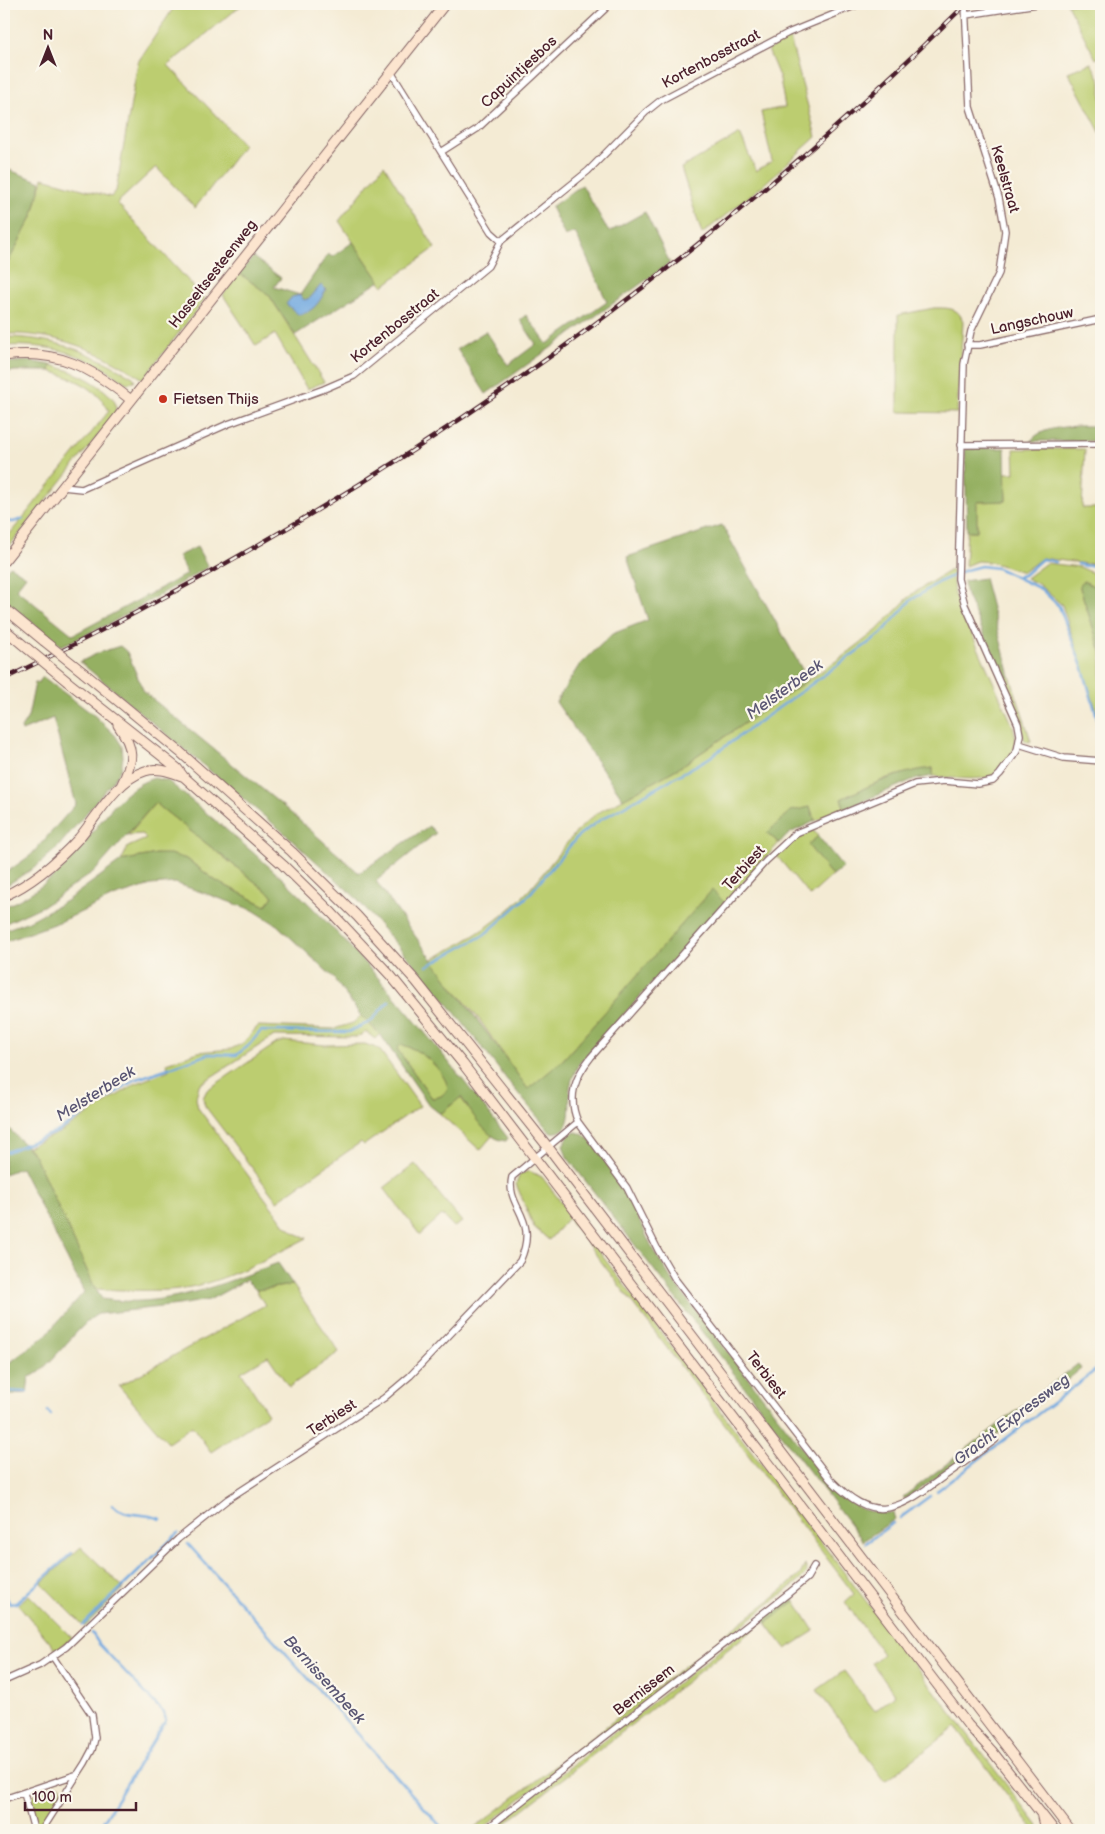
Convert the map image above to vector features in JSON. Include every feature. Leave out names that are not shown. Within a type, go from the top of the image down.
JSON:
[{"type":"main road","name":"Hasseltsesteenweg","points":[[4,561],[445,4]]},
{"type":"main road","points":[[4,356],[25,353],[48,355],[71,361],[90,369],[131,400]]},
{"type":"main road","points":[[4,608],[180,752],[279,840],[357,916],[413,978],[463,1037],[548,1147],[1070,1829]]},
{"type":"main road","points":[[4,630],[177,768],[183,776],[283,865],[391,976],[463,1064],[968,1725],[992,1751],[1054,1830]]},
{"type":"main road","points":[[4,896],[25,886],[54,862],[79,838],[119,788],[130,767],[131,757],[128,742],[116,721]]},
{"type":"main road","points":[[119,788],[147,770],[164,770],[183,776]]},
{"type":"main road","points":[[1041,1813],[1045,1830]]},
{"type":"street","name":"Capuintjesbos","points":[[441,152],[477,129],[605,9],[602,4]]},
{"type":"street","name":"Kortenbosstraat","points":[[63,486],[82,488],[228,424],[354,376],[488,266],[501,241],[588,171],[646,112],[661,100],[788,33],[859,4]]},
{"type":"street","name":"Keelstraat","points":[[965,4],[967,80],[970,107],[1000,198],[1005,231],[999,273],[976,318],[966,345],[961,445],[958,579],[965,605],[1018,724],[1019,744]]},
{"type":"street","points":[[966,14],[1037,4]]},
{"type":"street","points":[[391,72],[491,232],[501,241]]},
{"type":"street","name":"Langschouw","points":[[966,345],[980,345],[1101,319]]},
{"type":"street","points":[[961,445],[1101,444]]},
{"type":"street","points":[[1019,744],[1064,758],[1101,761]]},
{"type":"street","name":"Terbiest","points":[[995,1440],[918,1496],[894,1508],[864,1506],[846,1495],[830,1479],[675,1279],[658,1250],[627,1188],[578,1122],[572,1093],[579,1071],[783,844],[796,833],[915,784],[944,781],[978,784],[993,781],[1014,757],[1019,744]]},
{"type":"street","name":"Terbiest","points":[[4,1681],[53,1658],[196,1524],[228,1500],[384,1398],[410,1376],[520,1260],[527,1241],[524,1219],[511,1189],[512,1176],[578,1122]]},
{"type":"street","name":"Bernissem","points":[[485,1830],[789,1593],[807,1578],[814,1566]]},
{"type":"street","points":[[42,1830],[94,1744],[95,1738],[92,1715],[53,1658]]},
{"type":"street","points":[[4,1799],[76,1775]]},
{"type":"street","points":[[24,1793],[34,1830]]},
{"type":"green space","points":[[176,4],[243,4],[168,65],[244,145],[195,208],[156,167],[117,203],[205,299],[143,379],[111,360],[77,345],[41,336],[4,334],[4,270],[33,215],[43,178],[111,197],[116,191],[138,62]]},
{"type":"green space","points":[[1067,4],[1101,4],[1101,56],[1096,59]]},
{"type":"green space","points":[[790,38],[816,137],[762,186],[702,234],[681,168],[740,134],[756,171],[772,161],[761,112],[785,107],[780,79],[768,50]]},
{"type":"green space","points":[[1091,63],[1101,81],[1101,134],[1068,72]]},
{"type":"green space","points":[[384,165],[435,248],[383,286],[339,221]]},
{"type":"green space","points":[[4,168],[41,182],[33,215],[4,270]]},
{"type":"green space","points":[[582,185],[609,232],[645,212],[670,263],[486,394],[457,349],[486,331],[508,365],[536,344],[520,320],[526,315],[547,344],[607,302],[575,232],[565,236],[551,207]]},
{"type":"green space","points":[[353,242],[380,281],[295,335],[269,295],[239,273],[253,257],[281,278],[274,287],[300,295],[328,254],[332,257]]},
{"type":"green space","points":[[239,273],[269,295],[324,382],[307,389],[275,334],[256,346],[223,295]]},
{"type":"green space","points":[[934,308],[952,309],[959,313],[963,322],[957,413],[898,412],[898,315]]},
{"type":"green space","points":[[4,337],[39,340],[71,348],[102,360],[133,377],[135,380],[128,384],[93,362],[69,353],[44,347],[4,346]]},
{"type":"green space","points":[[29,361],[51,365],[50,371],[15,371],[4,373],[4,363]]},
{"type":"green space","points":[[51,365],[78,374],[101,388],[115,401],[116,413],[4,553],[4,542],[9,535],[109,411],[98,396],[84,385],[50,371]]},
{"type":"green space","points":[[1074,426],[1101,426],[1101,441],[1031,441],[1036,435],[1053,429]]},
{"type":"green space","points":[[1005,448],[1006,501],[977,502],[977,531],[967,531],[965,449]]},
{"type":"green space","points":[[1014,449],[1085,449],[1082,508],[1101,508],[1101,561],[1087,564],[1042,558],[1023,572],[990,562],[977,561],[965,566],[967,531],[977,531],[976,502],[1006,501],[1005,473],[1015,473]]},
{"type":"green space","points":[[722,525],[808,680],[680,767],[623,799],[556,702],[578,667],[612,634],[648,620],[627,557]]},
{"type":"green space","points":[[197,547],[208,567],[111,623],[61,646],[4,600],[4,573],[10,566],[26,576],[16,589],[73,635],[187,574],[178,556]]},
{"type":"green space","points":[[1046,563],[1080,567],[1101,577],[1101,590],[1084,581],[1080,588],[1101,652],[1101,724],[1062,605],[1038,584],[1026,578]]},
{"type":"green space","points":[[952,569],[954,594],[1013,726],[1016,739],[1015,746],[1002,768],[991,776],[975,779],[933,776],[933,768],[887,778],[841,799],[845,809],[815,821],[810,807],[767,833],[779,843],[725,903],[712,891],[561,1062],[528,1090],[479,1019],[431,960],[471,937],[508,911],[530,889],[578,831],[596,814],[680,767],[842,657],[876,631],[912,594]]},
{"type":"green space","points":[[984,578],[1010,676],[1003,678],[965,591],[964,581]]},
{"type":"green space","points":[[1084,581],[1101,590],[1101,652],[1080,588],[1080,583]]},
{"type":"green space","points":[[120,646],[127,652],[144,692],[283,806],[359,873],[429,826],[436,833],[376,881],[528,1089],[561,1062],[712,890],[725,903],[578,1065],[571,1085],[567,1124],[564,1129],[558,1132],[550,1132],[442,996],[354,896],[289,837],[80,662],[98,653]]},
{"type":"green space","points":[[1010,676],[1031,741],[1029,742],[1025,741],[1003,678]]},
{"type":"green space","points":[[43,677],[95,716],[115,735],[122,746],[121,769],[58,847],[37,866],[4,887],[4,874],[31,855],[76,804],[53,718],[22,731],[21,728],[28,717],[35,683],[38,683]]},
{"type":"green space","points":[[933,768],[933,776],[912,780],[845,809],[841,799],[897,775]]},
{"type":"green space","points":[[154,778],[168,781],[256,855],[315,910],[373,972],[429,1037],[508,1138],[506,1141],[492,1136],[474,1117],[461,1097],[443,1112],[439,1113],[429,1105],[380,1034],[361,1016],[332,976],[277,925],[253,910],[175,883],[151,885],[113,897],[62,921],[4,942],[4,930],[29,921],[66,901],[121,861],[156,854],[170,854],[187,859],[216,881],[266,906],[273,896],[155,803],[96,870],[45,905],[4,924],[4,907],[34,891],[62,869],[115,805],[140,784]],"holes":[[[400,1045],[407,1046],[430,1060],[442,1074],[448,1088],[442,1096],[432,1098],[397,1049]]]},
{"type":"green space","points":[[155,803],[273,896],[266,906],[216,881],[187,859],[156,854],[121,861],[128,847],[146,839],[143,834],[128,835]]},
{"type":"green space","points":[[810,807],[815,821],[790,833],[779,843],[767,833],[791,811]]},
{"type":"green space","points":[[813,830],[818,836],[809,845],[832,876],[810,896],[776,855],[787,844]]},
{"type":"green space","points":[[818,836],[843,867],[832,876],[808,845]]},
{"type":"green space","points":[[361,1016],[380,1034],[375,1039],[366,1032],[357,1037],[274,1036],[199,1085],[196,1098],[198,1108],[285,1225],[295,1233],[307,1238],[240,1271],[204,1284],[168,1290],[95,1289],[35,1156],[27,1147],[61,1132],[135,1084],[169,1070],[166,1063],[198,1052],[231,1049],[243,1043],[258,1026],[334,1029],[353,1023]]},
{"type":"green space","points":[[284,1041],[325,1045],[365,1044],[379,1049],[420,1106],[364,1145],[361,1142],[277,1201],[205,1106],[203,1098],[207,1090],[277,1043]]},
{"type":"green space","points":[[400,1045],[407,1046],[423,1054],[437,1067],[448,1088],[440,1097],[432,1098],[397,1049]]},
{"type":"green space","points":[[460,1097],[479,1122],[493,1135],[480,1150],[439,1113],[443,1112]]},
{"type":"green space","points":[[4,1123],[35,1156],[95,1288],[102,1299],[148,1301],[170,1298],[214,1286],[278,1263],[293,1285],[256,1290],[246,1280],[209,1300],[98,1314],[81,1328],[53,1359],[36,1374],[29,1377],[27,1393],[4,1395],[4,1367],[46,1335],[84,1292],[21,1168],[4,1174]]},
{"type":"green space","points":[[576,1132],[587,1137],[609,1165],[653,1250],[672,1280],[831,1485],[858,1507],[873,1512],[893,1513],[895,1519],[863,1541],[567,1157],[563,1145],[570,1134]]},
{"type":"green space","points":[[415,1164],[462,1222],[454,1227],[442,1215],[420,1235],[384,1188]]},
{"type":"green space","points":[[529,1171],[542,1177],[1041,1830],[1034,1830],[956,1727],[885,1781],[817,1690],[844,1671],[875,1711],[895,1695],[872,1663],[883,1654],[845,1602],[854,1594],[568,1218],[549,1240],[534,1227],[516,1184],[520,1174]]},
{"type":"green space","points":[[293,1285],[339,1352],[289,1387],[268,1356],[241,1372],[268,1414],[211,1452],[192,1426],[168,1443],[119,1386],[265,1305],[256,1290]]},
{"type":"green space","points":[[1078,1364],[1081,1369],[973,1453],[905,1499],[903,1497]]},
{"type":"green space","points":[[81,1547],[124,1588],[85,1627],[41,1583]]},
{"type":"green space","points":[[805,1565],[807,1573],[800,1580],[481,1830],[472,1830],[770,1600],[800,1575]]},
{"type":"green space","points":[[29,1595],[72,1638],[56,1650],[18,1604]]},
{"type":"green space","points":[[791,1596],[795,1601],[766,1623],[761,1618]]},
{"type":"green space","points":[[795,1601],[814,1631],[786,1649],[766,1623]]},
{"type":"green space","points":[[761,1618],[764,1621],[497,1830],[489,1830]]},
{"type":"green space","points":[[57,1785],[61,1786],[62,1793],[43,1821],[37,1822],[31,1804],[34,1795],[41,1790]]},
{"type":"water","points":[[321,285],[326,290],[312,309],[299,315],[286,304],[292,297],[300,295],[304,300],[310,298]]},
{"type":"waterway","points":[[4,521],[13,522],[23,519]]},
{"type":"waterway","points":[[1019,576],[1024,575],[1042,559],[1056,562]]},
{"type":"waterway","points":[[1078,564],[1086,566],[1101,564]]},
{"type":"waterway","name":"Melsterbeek","points":[[427,966],[484,935],[528,896],[579,835],[600,820],[709,758],[881,634],[911,600],[939,582],[966,570],[981,566],[997,568],[1041,589],[1059,606],[1083,669],[1101,731]]},
{"type":"waterway","name":"Melsterbeek","points":[[4,1153],[59,1131],[134,1080],[209,1054],[236,1055],[247,1047],[261,1031],[348,1032],[370,1022],[389,1001]]},
{"type":"waterway","name":"Gracht Expressweg","points":[[937,1491],[1101,1366]]},
{"type":"waterway","points":[[4,1391],[27,1392]]},
{"type":"waterway","points":[[48,1411],[51,1415]]},
{"type":"waterway","name":"Gracht Expressweg","points":[[900,1518],[930,1496]]},
{"type":"waterway","points":[[112,1505],[123,1512],[161,1519]]},
{"type":"waterway","name":"Gracht Expressweg","points":[[866,1543],[893,1523]]},
{"type":"waterway","points":[[83,1625],[178,1533]]},
{"type":"waterway","name":"Bernissembeek","points":[[188,1544],[444,1830]]},
{"type":"waterway","points":[[4,1593],[10,1604],[16,1603],[72,1553]]},
{"type":"waterway","points":[[92,1633],[99,1644],[164,1713],[166,1720],[98,1830]]},
{"type":"railway","points":[[4,679],[138,612],[267,540],[392,464],[514,382],[632,296],[746,204],[858,107],[966,4]]},
{"type":"place","name":"Fietsen Thijs","points":[[163,399]]}]
